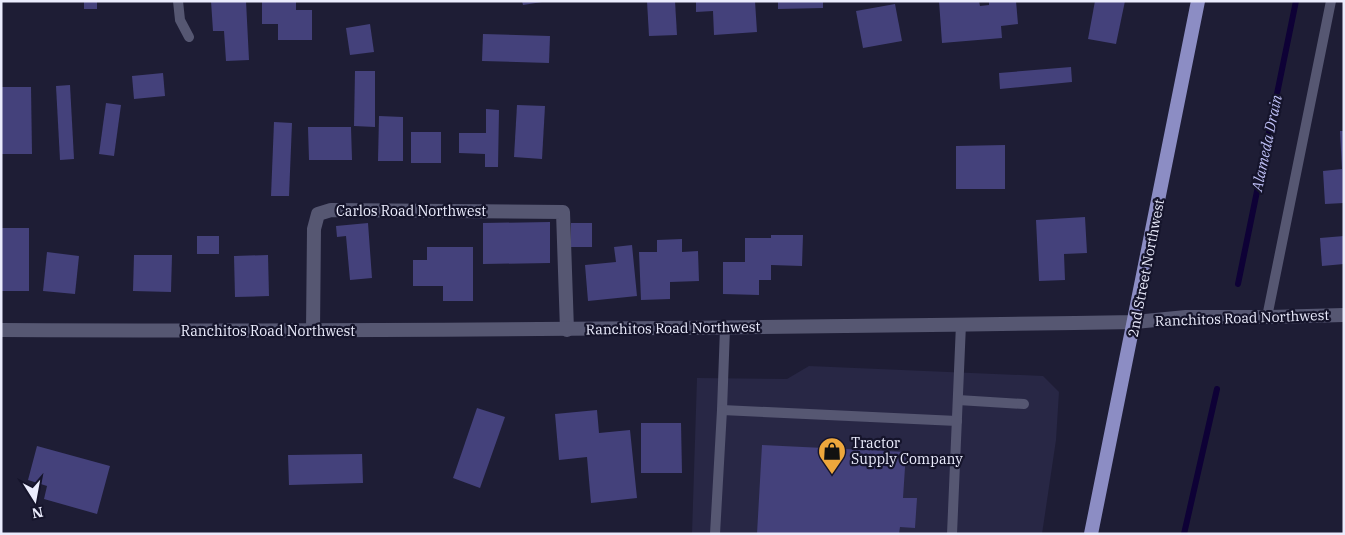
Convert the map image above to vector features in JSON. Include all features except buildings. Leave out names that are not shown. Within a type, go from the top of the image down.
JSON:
[{"type":"main road","name":"2nd Street Northwest","points":[[1091,534],[1198,1]]},
{"type":"street","name":"Carlos Road Northwest","points":[[313,331],[314,229],[318,214],[331,210],[563,212],[568,330]]},
{"type":"street","name":"Ranchitos Road Northwest","points":[[1,330],[568,330],[1135,322],[1186,317],[1344,315]]},
{"type":"lane","points":[[178,1],[180,20],[189,37]]},
{"type":"lane","points":[[1267,317],[1330,1]]},
{"type":"lane","points":[[952,534],[961,324]]},
{"type":"lane","points":[[715,534],[725,328]]},
{"type":"lane","points":[[958,400],[1024,404]]},
{"type":"lane","points":[[722,410],[957,421]]},
{"type":"shaded area","points":[[809,366],[1043,376],[1059,392],[1056,440],[1042,534],[692,534],[697,378],[787,379]]},
{"type":"waterway","name":"Alameda Drain","points":[[1238,284],[1296,1]]},
{"type":"waterway","name":"Alameda Drain","points":[[1184,534],[1217,389]]},
{"type":"place","name":"Tractor Supply Company","points":[[832,475]]}]
